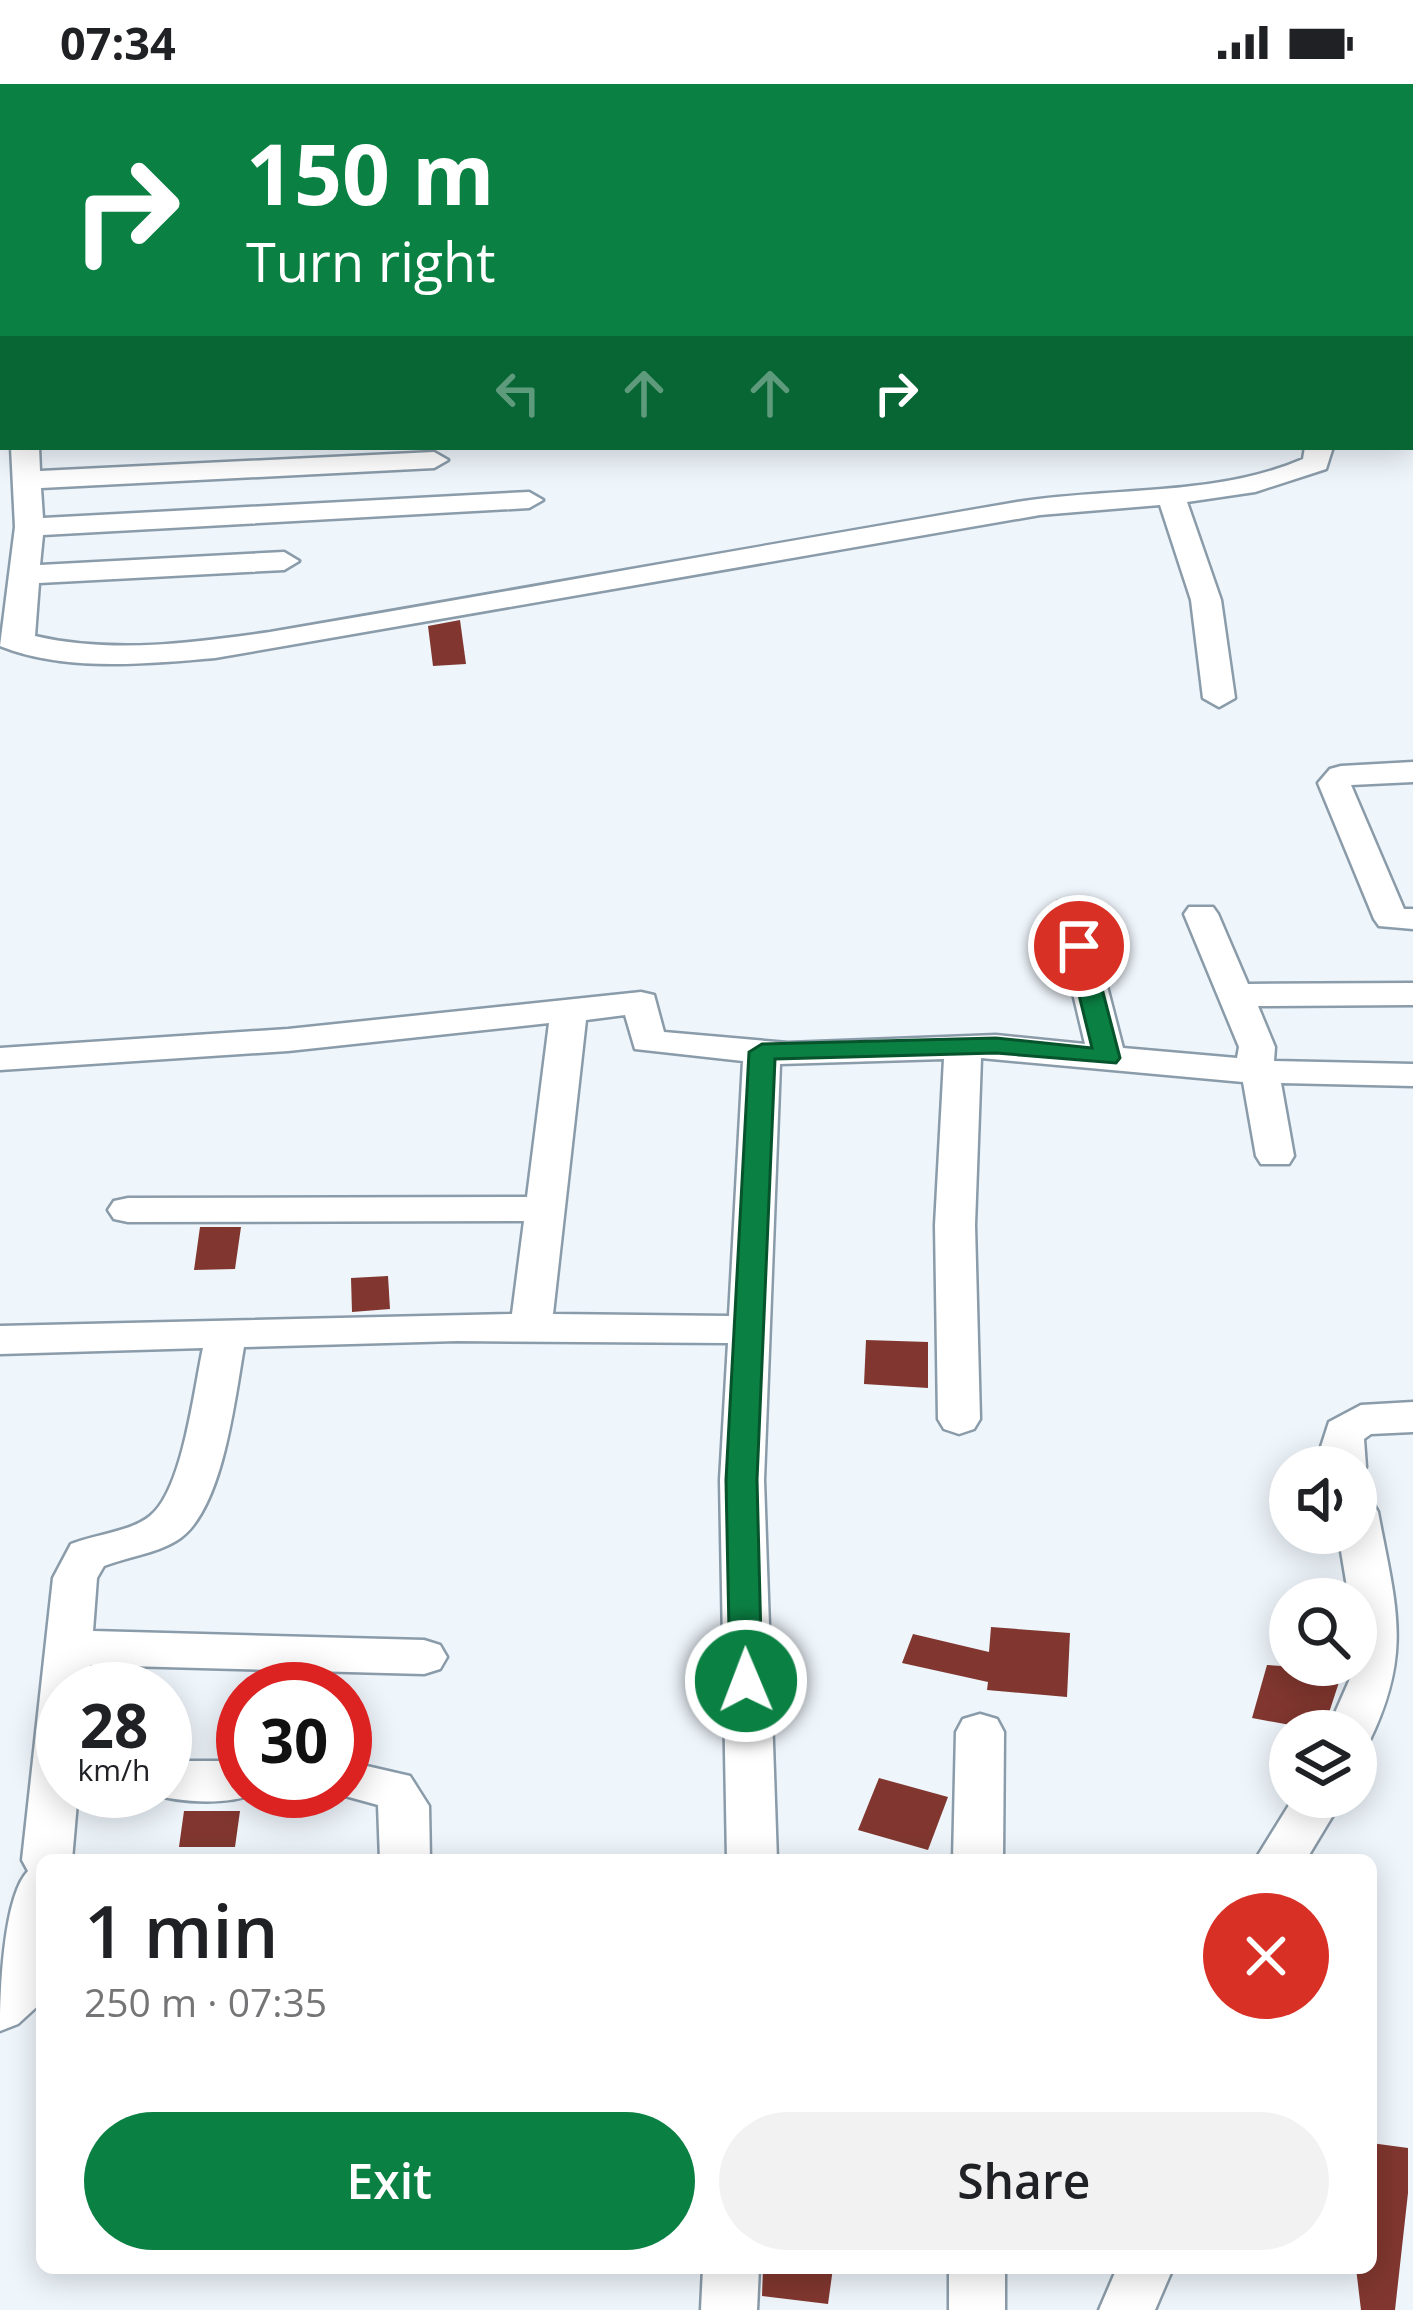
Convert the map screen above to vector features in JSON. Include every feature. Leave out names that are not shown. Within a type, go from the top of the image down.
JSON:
[{"type":"street","points":[[25,450],[26,575],[9,640],[95,656],[196,648],[679,573],[1038,507],[1297,474],[1316,463],[1318,450]]},
{"type":"street","points":[[27,480],[434,460]]},
{"type":"street","points":[[1170,493],[1206,600],[1219,698]]},
{"type":"street","points":[[28,527],[529,500]]},
{"type":"street","points":[[26,575],[284,561]]},
{"type":"street","points":[[1413,772],[1340,776],[1334,783],[1391,919],[1413,920]]},
{"type":"street","points":[[1070,909],[1107,1058]]},
{"type":"street","points":[[1201,914],[1257,1047],[1250,1072]]},
{"type":"street","points":[[1235,995],[1413,994]]},
{"type":"street","points":[[0,1059],[265,1042],[641,1003],[648,1041],[762,1052],[996,1046],[1250,1072],[1413,1075]]},
{"type":"street","points":[[531,1328],[568,1009]]},
{"type":"street","points":[[958,1420],[955,1225],[963,1047]]},
{"type":"street","points":[[752,1854],[742,1480],[762,1052]]},
{"type":"street","points":[[1250,1072],[1275,1156]]},
{"type":"street","points":[[128,1210],[546,1209]]},
{"type":"street","points":[[0,1340],[531,1328],[748,1330]]},
{"type":"street","points":[[65,1662],[75,1578],[87,1555],[169,1526],[180,1513],[200,1457],[226,1334]]},
{"type":"street","points":[[1341,1446],[1344,1432],[1361,1420],[1413,1417]]},
{"type":"street","points":[[1360,1710],[1374,1679],[1379,1638],[1364,1554]]},
{"type":"street","points":[[66,1647],[424,1657]]},
{"type":"street","points":[[978,1854],[980,1732]]},
{"type":"street","points":[[372,1785],[393,1789],[405,1806],[405,1854]]},
{"type":"street","points":[[47,1854],[53,1818]]},
{"type":"street","points":[[1284,1854],[1307,1818]]},
{"type":"street","points":[[0,2009],[26,1985],[36,1932]]},
{"type":"street","points":[[729,2310],[731,2274]]},
{"type":"street","points":[[977,2274],[977,2310]]},
{"type":"street","points":[[1127,2310],[1142,2274]]},
{"type":"building","points":[[460,620],[466,664],[433,666],[428,626]]},
{"type":"building","points":[[200,1227],[241,1227],[235,1269],[194,1270]]},
{"type":"building","points":[[388,1276],[390,1309],[352,1312],[351,1278]]},
{"type":"building","points":[[866,1340],[928,1342],[928,1388],[864,1384]]},
{"type":"building","points":[[991,1627],[1070,1633],[1067,1697],[987,1690],[988,1682],[902,1663],[913,1634],[989,1652]]},
{"type":"building","points":[[1267,1665],[1269,1686],[1338,1686],[1330,1710],[1269,1710],[1269,1721],[1252,1718]]},
{"type":"building","points":[[879,1778],[948,1797],[928,1850],[858,1830]]},
{"type":"building","points":[[192,1811],[239,1818],[235,1847],[179,1847],[183,1818],[192,1818]]},
{"type":"building","points":[[1377,2144],[1408,2148],[1395,2310],[1361,2310],[1357,2274],[1377,2274]]},
{"type":"building","points":[[763,2274],[832,2274],[828,2304],[762,2296]]},
{"type":"route","points":[[746,1681],[742,1480],[762,1052],[996,1046],[1107,1058],[1079,946]]}]
